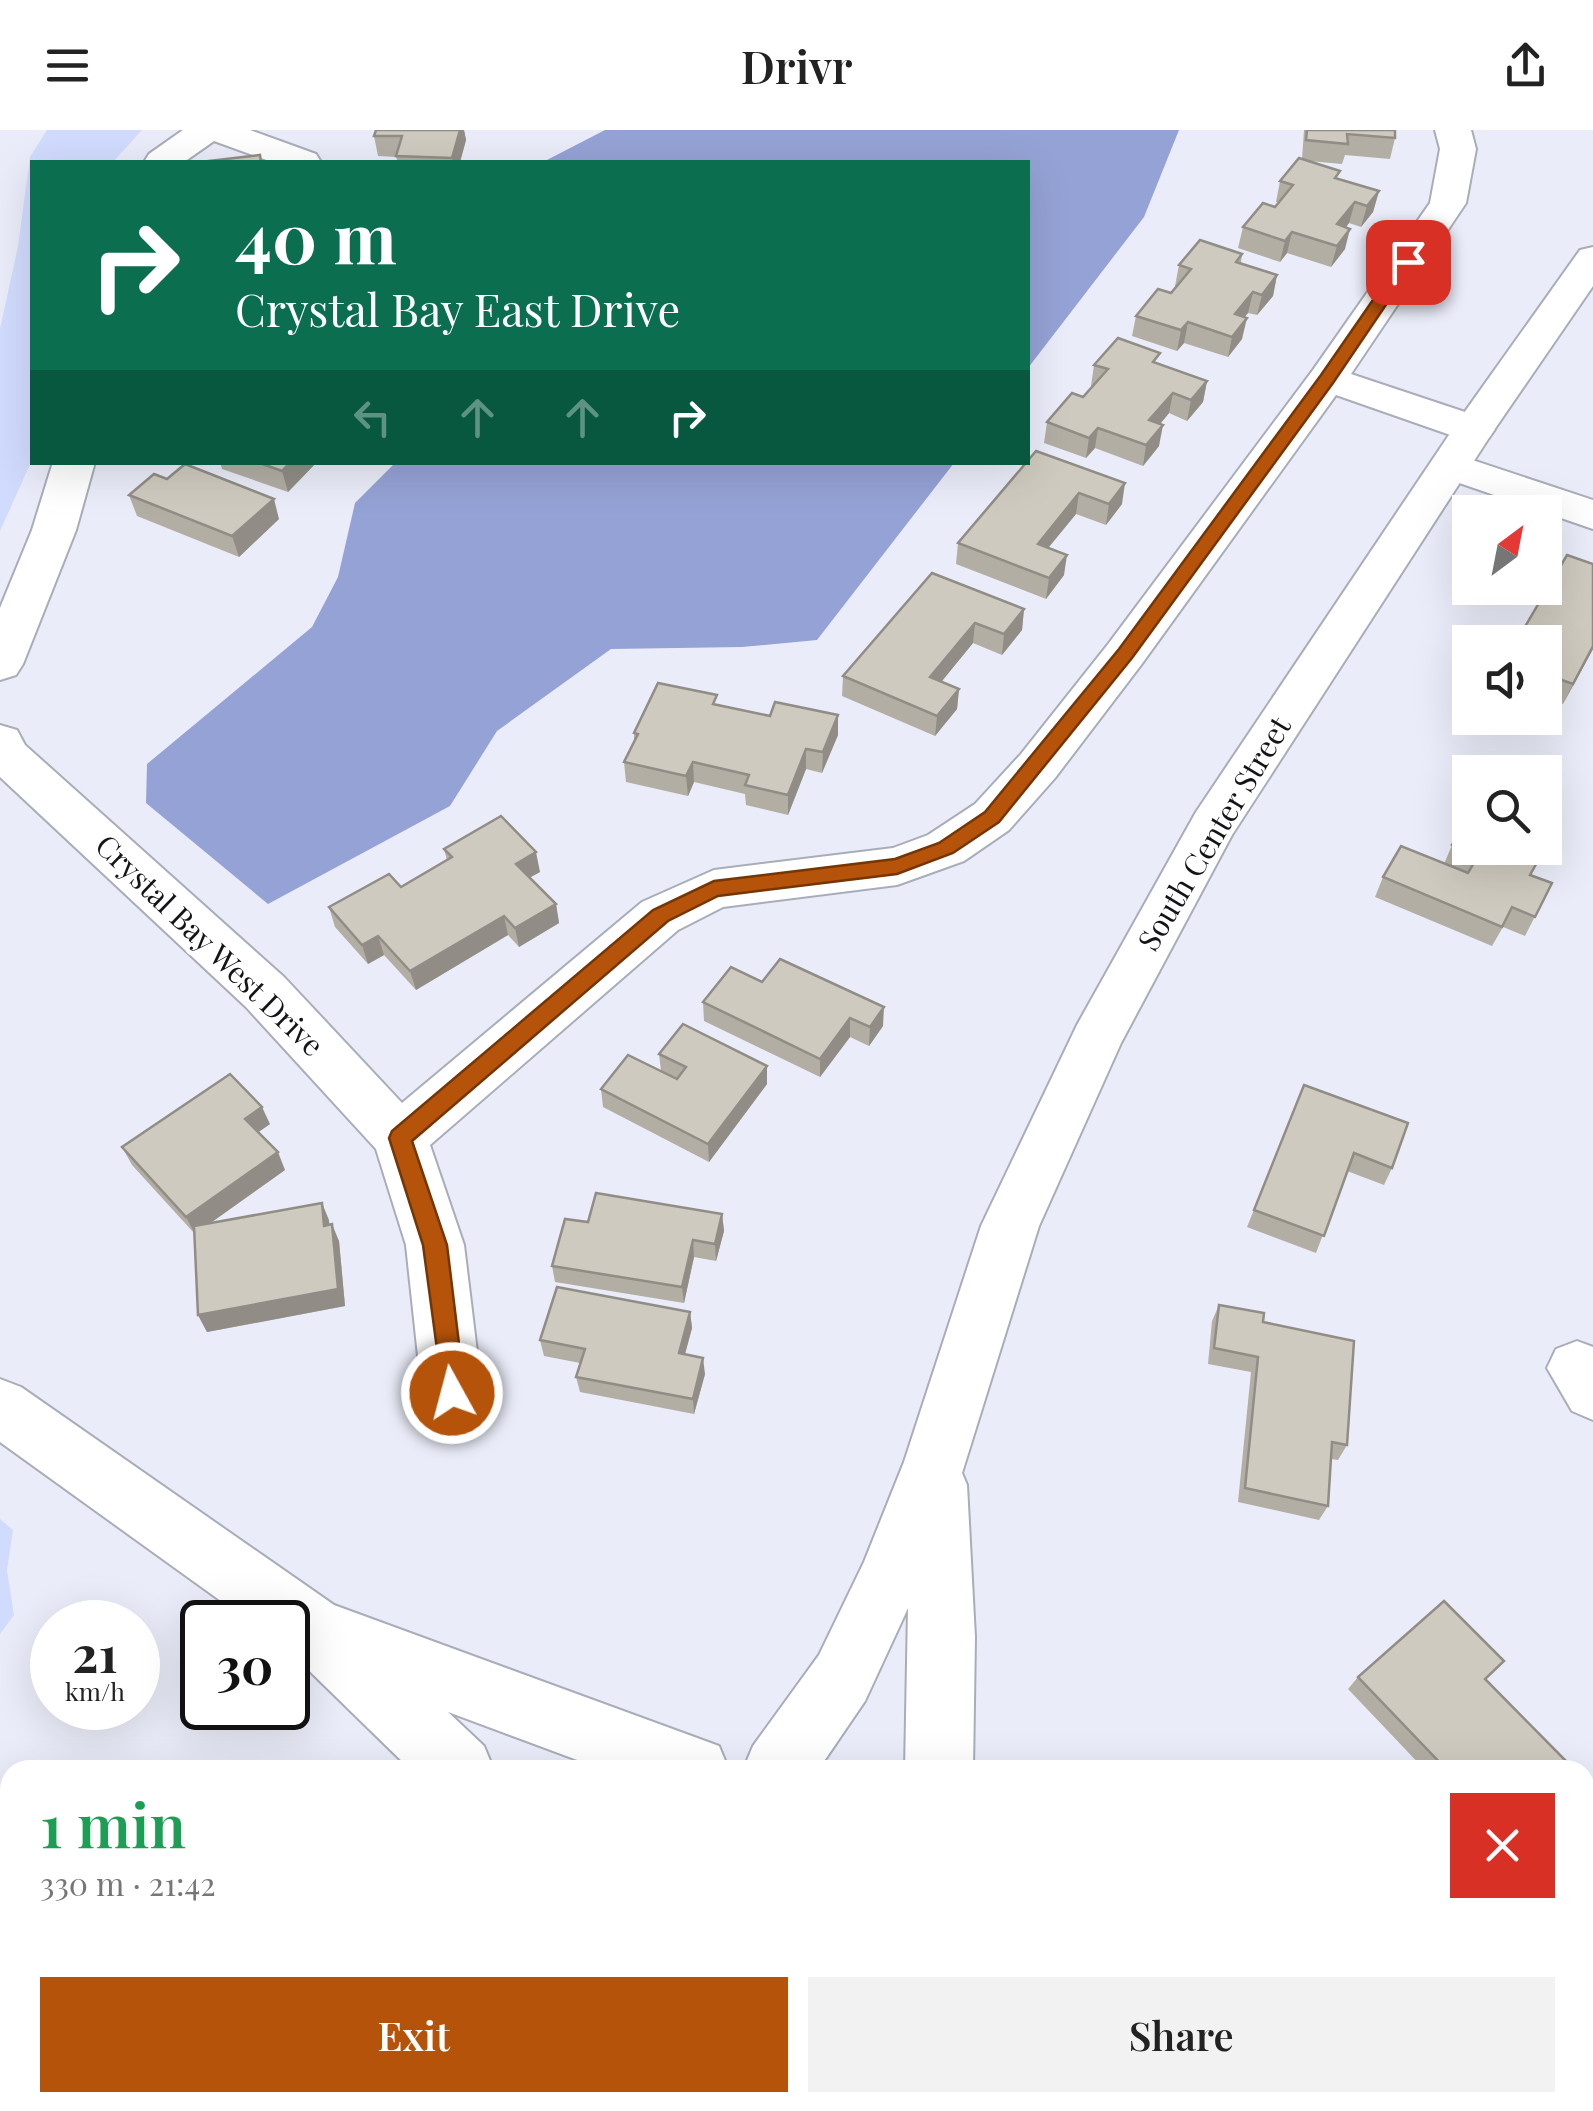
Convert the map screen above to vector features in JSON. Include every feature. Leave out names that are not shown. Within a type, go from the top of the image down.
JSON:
[{"type":"street","points":[[165,160],[206,130]]},
{"type":"street","points":[[218,130],[298,160]]},
{"type":"street","points":[[400,1138],[660,916],[714,889],[897,866],[946,848],[992,817],[1125,654],[1327,379],[1448,203],[1458,148],[1453,130]]},
{"type":"street","name":"South Center Street","points":[[784,1760],[855,1655],[935,1462],[1010,1226],[1096,1040],[1213,825],[1462,447],[1593,258]]},
{"type":"street","points":[[1327,379],[1593,515]]},
{"type":"street","points":[[0,664],[54,530],[73,465]]},
{"type":"street","name":"Crystal Bay West Drive","points":[[0,742],[6,755],[266,992],[400,1138],[435,1245],[452,1393]]},
{"type":"street","points":[[0,1407],[313,1629],[450,1760]]},
{"type":"street","name":"South Center Street","points":[[935,1462],[942,1637],[940,1760]]},
{"type":"street","points":[[313,1629],[668,1760]]},
{"type":"shaded area","points":[[47,130],[142,130],[115,160],[30,160],[30,464],[0,531],[0,329],[18,246],[30,157]]},
{"type":"shaded area","points":[[605,130],[1179,130],[1144,217],[1030,365],[1030,160],[547,160]]},
{"type":"shaded area","points":[[392,465],[952,465],[817,640],[742,647],[611,649],[497,731],[450,806],[268,904],[146,803],[147,764],[312,627],[338,577],[355,503]]},
{"type":"shaded area","points":[[0,1519],[13,1530],[7,1570],[14,1615],[0,1634]]},
{"type":"building","points":[[376,130],[460,130],[452,158],[396,156],[402,136],[374,136]]},
{"type":"building","points":[[1307,130],[1395,130],[1395,138],[1347,134],[1348,144],[1306,140]]},
{"type":"building","points":[[260,155],[261,160],[217,160]]},
{"type":"building","points":[[1299,158],[1340,171],[1335,178],[1379,191],[1367,206],[1355,202],[1337,224],[1350,229],[1337,246],[1292,232],[1285,241],[1243,227],[1263,203],[1275,207],[1293,185],[1280,181]]},
{"type":"building","points":[[1200,240],[1242,254],[1236,262],[1277,275],[1262,295],[1253,292],[1235,314],[1247,318],[1232,337],[1188,322],[1181,330],[1136,316],[1158,289],[1171,293],[1191,269],[1179,265]]},
{"type":"building","points":[[1118,338],[1160,353],[1153,362],[1207,381],[1191,400],[1173,393],[1149,420],[1163,425],[1146,445],[1098,428],[1089,438],[1047,422],[1072,393],[1083,397],[1108,369],[1094,365]]},
{"type":"building","points":[[1036,451],[1125,483],[1109,504],[1079,493],[1038,544],[1067,555],[1049,578],[958,543],[1024,465],[1030,465]]},
{"type":"building","points":[[188,465],[274,499],[232,536],[129,495],[154,474],[167,479]]},
{"type":"building","points":[[265,465],[288,465],[282,471]]},
{"type":"building","points":[[1567,555],[1593,564],[1593,646],[1573,684],[1562,680],[1562,625],[1526,625],[1538,605],[1562,605],[1562,564]]},
{"type":"building","points":[[932,573],[1024,609],[1004,634],[975,623],[930,677],[959,689],[937,716],[843,676]]},
{"type":"building","points":[[658,683],[717,695],[713,704],[770,716],[775,702],[838,715],[823,752],[806,749],[788,795],[745,785],[749,775],[693,762],[686,776],[624,762]]},
{"type":"building","points":[[501,816],[536,852],[516,864],[556,904],[515,928],[504,916],[410,971],[378,936],[362,945],[329,907],[389,874],[401,887],[452,857],[444,849]]},
{"type":"building","points":[[1401,846],[1468,873],[1473,865],[1536,865],[1530,875],[1552,883],[1535,917],[1512,907],[1502,927],[1383,877]]},
{"type":"building","points":[[780,959],[884,1007],[870,1027],[850,1018],[820,1059],[703,1002],[731,967],[762,982]]},
{"type":"building","points":[[683,1024],[767,1066],[708,1144],[601,1089],[628,1055],[677,1079],[686,1067],[659,1054]]},
{"type":"building","points":[[230,1074],[262,1107],[245,1119],[278,1152],[186,1217],[122,1147]]},
{"type":"building","points":[[1304,1085],[1408,1123],[1392,1168],[1354,1153],[1324,1236],[1254,1210]]},
{"type":"building","points":[[596,1193],[722,1214],[715,1244],[693,1240],[682,1287],[552,1266],[565,1219],[588,1222]]},
{"type":"building","points":[[322,1203],[324,1226],[332,1224],[338,1289],[198,1315],[194,1226]]},
{"type":"building","points":[[557,1287],[690,1312],[679,1353],[703,1358],[693,1399],[576,1377],[585,1349],[540,1340]]},
{"type":"building","points":[[1219,1305],[1264,1313],[1263,1322],[1354,1341],[1347,1445],[1332,1442],[1328,1506],[1245,1488],[1258,1357],[1214,1348]]},
{"type":"building","points":[[1444,1601],[1504,1661],[1485,1679],[1565,1760],[1437,1760],[1358,1677]]},
{"type":"route","points":[[452,1393],[435,1245],[400,1138],[660,916],[714,889],[897,866],[946,848],[992,817],[1038,766],[1125,654],[1408,262]]}]
